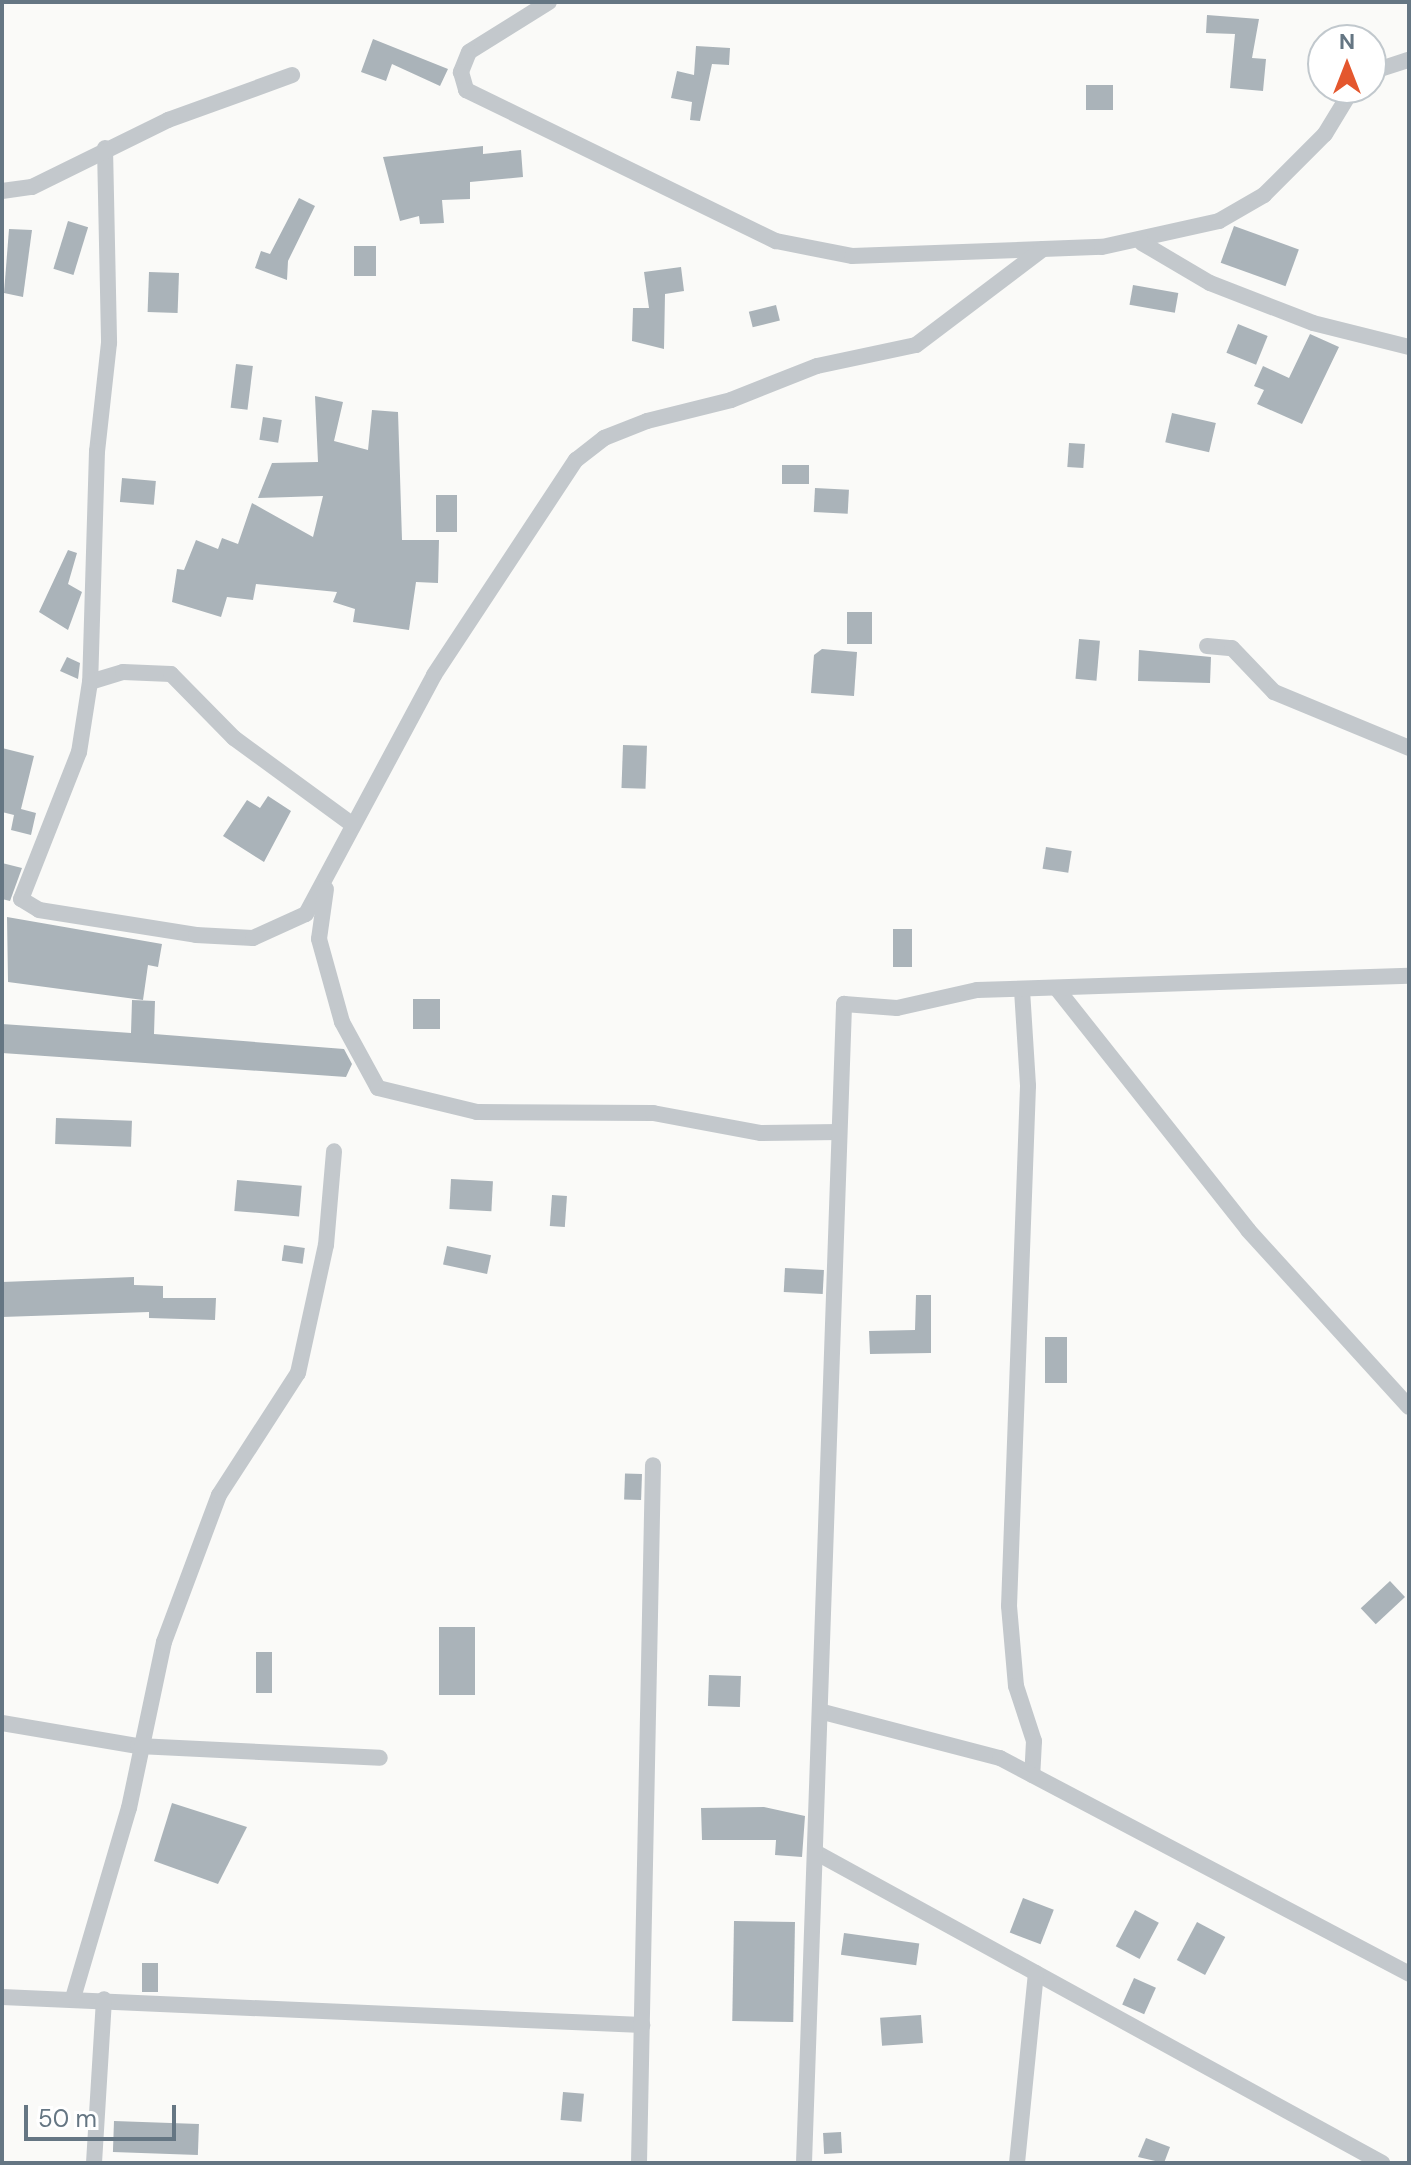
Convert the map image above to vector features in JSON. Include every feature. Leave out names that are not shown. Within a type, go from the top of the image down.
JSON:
[{"type":"street","points":[[549,2],[469,52],[461,72],[466,90],[776,241],[852,256],[1142,243],[1219,221],[1264,195],[1325,134],[1343,104]]},
{"type":"street","points":[[1387,67],[1409,60]]},
{"type":"street","points":[[2,191],[32,187],[105,148],[292,75]]},
{"type":"street","points":[[105,148],[109,343],[97,451],[90,682],[79,752],[25,881],[25,906],[253,938],[284,929],[326,889]]},
{"type":"street","points":[[1142,243],[1210,283],[1313,323],[1409,347]]},
{"type":"street","points":[[839,1132],[761,1133],[653,1113],[477,1112],[378,1088],[342,1022],[319,939],[326,889],[353,825],[434,675],[576,460],[604,438],[647,421],[731,400],[817,366],[916,345],[1043,249]]},
{"type":"street","points":[[1207,646],[1232,648],[1274,692],[1409,748]]},
{"type":"street","points":[[90,682],[123,672],[171,674],[234,738],[353,825]]},
{"type":"street","points":[[804,2163],[823,1712],[844,1004],[897,1008],[977,990],[1058,990],[1409,976]]},
{"type":"street","points":[[1022,990],[1028,1086],[1009,1606],[1016,1686],[1034,1741],[1032,1775]]},
{"type":"street","points":[[1058,990],[1248,1230],[1409,1407]]},
{"type":"street","points":[[73,1998],[129,1808],[138,1746],[164,1642],[219,1495],[298,1373],[326,1245],[334,1151]]},
{"type":"street","points":[[639,2163],[653,1465]]},
{"type":"street","points":[[823,1712],[1000,1758],[1409,1974]]},
{"type":"street","points":[[2,1723],[138,1746],[380,1758]]},
{"type":"street","points":[[815,1852],[1382,2163]]},
{"type":"street","points":[[1017,2163],[1036,1973]]},
{"type":"street","points":[[2,1997],[104,1999],[642,2025]]},
{"type":"street","points":[[94,2163],[104,1999]]},
{"type":"building","points":[[1207,15],[1259,19],[1252,58],[1266,59],[1263,91],[1230,88],[1235,34],[1206,33]]},
{"type":"building","points":[[373,39],[448,69],[440,86],[392,64],[386,81],[361,72]]},
{"type":"building","points":[[696,46],[730,48],[729,65],[712,64],[700,121],[690,120],[692,102],[671,98],[677,71],[694,75]]},
{"type":"building","points":[[1086,85],[1113,85],[1113,110],[1086,110]]},
{"type":"building","points":[[483,146],[483,154],[521,150],[523,177],[470,182],[470,199],[442,200],[444,223],[420,224],[419,216],[400,221],[383,157]]},
{"type":"building","points":[[299,198],[315,206],[288,261],[287,280],[255,268],[261,251],[270,254]]},
{"type":"building","points":[[68,221],[88,227],[73,275],[53,269]]},
{"type":"building","points":[[1234,226],[1299,250],[1286,286],[1221,263]]},
{"type":"building","points":[[9,229],[32,230],[23,297],[4,293]]},
{"type":"building","points":[[354,246],[376,246],[376,276],[354,276]]},
{"type":"building","points":[[681,267],[684,291],[665,294],[664,349],[632,341],[633,308],[649,308],[644,272]]},
{"type":"building","points":[[149,272],[179,273],[178,313],[148,312]]},
{"type":"building","points":[[1133,285],[1178,293],[1175,313],[1130,305]]},
{"type":"building","points":[[776,305],[780,321],[753,327],[749,312]]},
{"type":"building","points":[[1238,324],[1268,336],[1256,365],[1226,353]]},
{"type":"building","points":[[1310,334],[1339,347],[1302,424],[1257,404],[1264,390],[1254,386],[1263,366],[1289,378]]},
{"type":"building","points":[[236,364],[253,366],[248,410],[231,408]]},
{"type":"building","points":[[315,396],[343,402],[334,441],[368,450],[372,410],[398,412],[402,540],[439,540],[438,583],[416,582],[409,630],[353,622],[355,609],[333,602],[337,592],[256,584],[253,600],[227,597],[221,617],[172,602],[177,569],[184,570],[196,540],[218,549],[222,538],[238,544],[252,503],[313,537],[323,496],[258,498],[272,463],[318,462]]},
{"type":"building","points":[[1172,413],[1216,423],[1209,452],[1165,442]]},
{"type":"building","points":[[263,417],[282,420],[278,443],[259,440]]},
{"type":"building","points":[[1069,443],[1085,444],[1083,468],[1067,467]]},
{"type":"building","points":[[782,465],[809,465],[809,484],[782,484]]},
{"type":"building","points":[[122,478],[156,481],[154,505],[120,502]]},
{"type":"building","points":[[815,488],[849,490],[848,514],[814,512]]},
{"type":"building","points":[[436,495],[457,495],[457,532],[436,532]]},
{"type":"building","points":[[68,550],[77,553],[68,584],[82,592],[68,630],[39,612]]},
{"type":"building","points":[[847,612],[872,612],[872,644],[847,644]]},
{"type":"building","points":[[1079,639],[1100,641],[1096,681],[1076,679]]},
{"type":"building","points":[[822,649],[857,652],[854,696],[811,693],[814,655]]},
{"type":"building","points":[[1139,650],[1211,657],[1210,683],[1138,681]]},
{"type":"building","points":[[67,657],[80,663],[78,679],[60,671]]},
{"type":"building","points":[[623,745],[647,746],[645,789],[621,788]]},
{"type":"building","points":[[2,748],[34,756],[21,809],[36,813],[31,835],[11,830],[14,815],[2,812]]},
{"type":"building","points":[[268,796],[291,811],[264,862],[223,836],[247,800],[260,808]]},
{"type":"building","points":[[1046,847],[1072,851],[1068,873],[1043,869]]},
{"type":"building","points":[[2,863],[22,868],[10,901],[2,899]]},
{"type":"building","points":[[7,917],[162,944],[158,967],[148,965],[143,1000],[8,982]]},
{"type":"building","points":[[893,929],[912,929],[912,967],[893,967]]},
{"type":"building","points":[[413,999],[440,999],[440,1029],[413,1029]]},
{"type":"building","points":[[132,1000],[155,1001],[154,1034],[344,1049],[352,1064],[346,1077],[2,1053],[2,1024],[131,1033]]},
{"type":"building","points":[[56,1118],[132,1121],[131,1147],[55,1144]]},
{"type":"building","points":[[451,1179],[493,1181],[491,1211],[449,1209]]},
{"type":"building","points":[[237,1180],[302,1186],[299,1217],[234,1211]]},
{"type":"building","points":[[552,1195],[567,1196],[565,1227],[550,1226]]},
{"type":"building","points":[[284,1245],[305,1248],[303,1264],[282,1261]]},
{"type":"building","points":[[447,1246],[491,1255],[487,1274],[443,1265]]},
{"type":"building","points":[[785,1268],[824,1270],[823,1294],[784,1292]]},
{"type":"building","points":[[134,1277],[134,1285],[163,1286],[163,1298],[216,1298],[215,1320],[149,1318],[149,1312],[2,1317],[2,1282]]},
{"type":"building","points":[[916,1295],[931,1295],[931,1353],[870,1354],[869,1331],[915,1330]]},
{"type":"building","points":[[1045,1337],[1067,1337],[1067,1383],[1045,1383]]},
{"type":"building","points":[[625,1473],[642,1474],[641,1500],[624,1499]]},
{"type":"building","points":[[1390,1581],[1405,1597],[1376,1624],[1361,1608]]},
{"type":"building","points":[[439,1627],[475,1627],[475,1695],[439,1695]]},
{"type":"building","points":[[256,1652],[272,1652],[272,1693],[256,1693]]},
{"type":"building","points":[[709,1675],[741,1676],[740,1707],[708,1706]]},
{"type":"building","points":[[172,1803],[247,1827],[218,1884],[154,1861]]},
{"type":"building","points":[[764,1807],[805,1816],[802,1857],[775,1855],[776,1840],[702,1840],[701,1808]]},
{"type":"building","points":[[1023,1898],[1054,1910],[1041,1944],[1010,1933]]},
{"type":"building","points":[[1135,1910],[1159,1923],[1140,1959],[1116,1946]]},
{"type":"building","points":[[734,1921],[795,1922],[793,2022],[732,2021]]},
{"type":"building","points":[[1197,1922],[1225,1937],[1205,1975],[1177,1960]]},
{"type":"building","points":[[844,1933],[919,1944],[916,1965],[841,1955]]},
{"type":"building","points":[[142,1963],[158,1963],[158,1992],[142,1992]]},
{"type":"building","points":[[1134,1978],[1156,1988],[1144,2014],[1122,2004]]},
{"type":"building","points":[[921,2015],[923,2043],[882,2046],[880,2018]]},
{"type":"building","points":[[563,2092],[584,2094],[581,2122],[561,2120]]},
{"type":"building","points":[[114,2121],[199,2124],[198,2155],[113,2152]]},
{"type":"building","points":[[841,2132],[842,2153],[824,2154],[823,2133]]},
{"type":"building","points":[[1146,2138],[1170,2147],[1164,2163],[1138,2157]]}]
